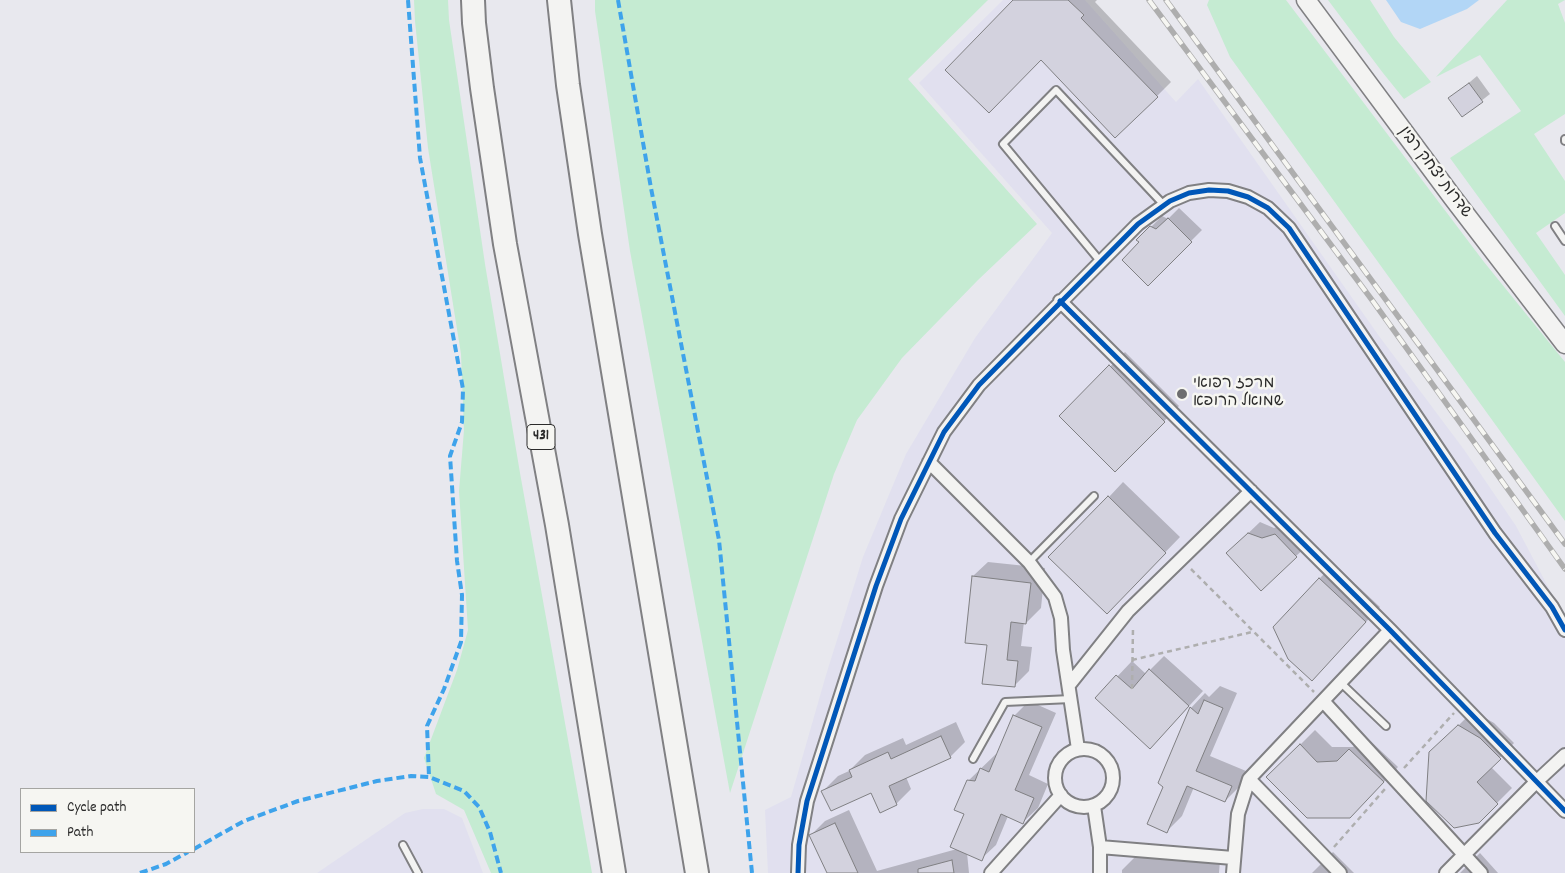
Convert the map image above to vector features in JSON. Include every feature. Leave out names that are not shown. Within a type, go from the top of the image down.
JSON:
[{"type":"highway","name":"431","points":[[473,0],[482,88],[505,244],[557,525],[614,873]]},
{"type":"highway","points":[[559,0],[568,85],[588,224],[697,873]]},
{"type":"main road","name":"שדרות יצחק רבין","points":[[1306,0],[1453,198],[1565,344]]},
{"type":"street","points":[[798,873],[799,845],[807,801],[876,586],[901,519],[944,432],[979,385],[1100,261],[1138,224],[1164,205],[1189,193],[1209,190],[1228,191],[1248,197],[1268,208],[1289,228],[1489,524],[1552,607],[1565,630]]},
{"type":"street","points":[[1060,301],[1390,630],[1565,811]]},
{"type":"street","points":[[929,462],[1029,562],[1055,597],[1061,618],[1078,749]]},
{"type":"street","points":[[1069,685],[1133,606],[1251,491]]},
{"type":"street","points":[[1233,873],[1238,814],[1248,779],[1390,630]]},
{"type":"street","points":[[1323,701],[1481,873]]},
{"type":"street","points":[[1078,749],[1088,749],[1097,752],[1111,766],[1113,785],[1109,794],[1094,806],[1075,806],[1061,795],[1056,786],[1057,768],[1062,759],[1078,749]]},
{"type":"street","points":[[1446,873],[1565,755]]},
{"type":"street","points":[[1248,779],[1340,873]]},
{"type":"street","points":[[991,873],[1061,795]]},
{"type":"street","points":[[1094,806],[1100,847],[1100,873]]},
{"type":"street","points":[[1100,847],[1233,858]]},
{"type":"lane","points":[[1100,261],[1003,144],[1056,90],[1164,205]]},
{"type":"lane","points":[[1555,226],[1565,241]]},
{"type":"lane","points":[[1029,562],[1094,496]]},
{"type":"lane","points":[[1340,682],[1386,726]]},
{"type":"lane","points":[[973,759],[1006,702],[1071,699]]},
{"type":"lane","points":[[403,845],[418,873]]},
{"type":"path","points":[[1181,559],[1323,701]]},
{"type":"path","points":[[1132,689],[1133,606]]},
{"type":"path","points":[[1132,660],[1253,631]]},
{"type":"shaded area","name":"מרכז רפואי שמואל הרופא","points":[[1003,0],[1085,0],[1176,102],[1198,79],[1379,336],[1465,451],[1516,526],[1565,619],[1565,873],[768,873],[765,810],[791,797],[826,675],[863,557],[906,454],[975,338],[1052,233],[919,83]]},
{"type":"shaded area","points":[[423,809],[444,809],[462,818],[483,873],[317,873],[405,813]]},
{"type":"green space","points":[[414,0],[448,0],[449,20],[485,264],[520,473],[592,873],[491,873],[464,810],[436,794],[424,758],[457,670],[468,630],[459,491],[464,430],[461,354],[428,148]]},
{"type":"green space","points":[[595,0],[988,0],[908,79],[1037,224],[978,280],[902,358],[857,420],[834,474],[730,793],[630,251],[595,11]]},
{"type":"green space","points":[[1209,0],[1286,0],[1484,262],[1565,362],[1565,521],[1230,57],[1207,5]]},
{"type":"green space","points":[[1328,0],[1370,0],[1394,37],[1431,82],[1404,99]]},
{"type":"green space","points":[[1507,0],[1565,0],[1558,4],[1565,23],[1565,114],[1534,134],[1565,181],[1565,213],[1536,233],[1565,275],[1565,316],[1450,158],[1521,111],[1480,55],[1436,77]]},
{"type":"water","points":[[1386,0],[1479,0],[1467,9],[1420,29],[1401,22]]},
{"type":"building","points":[[1013,0],[1068,0],[1084,15],[1081,18],[1158,97],[1115,138],[1041,60],[989,113],[945,70]]},
{"type":"building","points":[[1469,83],[1483,102],[1462,117],[1448,98]]},
{"type":"building","points":[[1168,218],[1192,242],[1148,286],[1122,260],[1139,242],[1136,240],[1150,226],[1156,229]]},
{"type":"building","points":[[1109,365],[1165,422],[1115,472],[1059,416]]},
{"type":"building","points":[[1108,496],[1166,553],[1107,614],[1048,557]]},
{"type":"building","points":[[1248,533],[1262,538],[1275,534],[1297,557],[1261,591],[1226,553]]},
{"type":"building","points":[[972,576],[1031,583],[1026,624],[1011,622],[1007,660],[1018,661],[1015,687],[982,684],[987,645],[965,643]]},
{"type":"building","points":[[1319,578],[1366,622],[1312,681],[1288,659],[1273,627]]},
{"type":"building","points":[[1149,669],[1189,706],[1150,749],[1095,698],[1116,675],[1132,689]]},
{"type":"building","points":[[1204,700],[1223,708],[1196,771],[1232,786],[1225,802],[1187,786],[1167,833],[1147,824],[1163,787],[1158,783],[1190,707],[1198,714]]},
{"type":"building","points":[[1013,715],[1042,727],[1015,790],[1034,798],[1023,824],[1001,814],[982,861],[950,847],[964,814],[954,810],[967,780],[975,781],[980,768],[989,772]]},
{"type":"building","points":[[1458,725],[1480,738],[1501,759],[1477,782],[1498,804],[1479,823],[1454,828],[1426,801],[1429,752]]},
{"type":"building","points":[[941,736],[951,758],[889,786],[897,805],[880,813],[871,793],[831,811],[821,791],[852,777],[849,770],[888,752],[891,759]]},
{"type":"building","points":[[1300,744],[1317,762],[1337,761],[1349,749],[1384,782],[1350,818],[1307,818],[1266,777]]},
{"type":"building","points":[[835,823],[858,873],[827,873],[809,835]]},
{"type":"building","points":[[952,860],[954,873],[918,873],[918,869]]},
{"type":"railway","points":[[1149,0],[1372,300],[1565,569]]},
{"type":"railway","points":[[1166,0],[1565,544]]},
{"type":"marked path","points":[[408,0],[420,158],[463,389],[462,422],[450,456],[457,561],[462,595],[461,642],[444,689],[427,726],[429,777]]},
{"type":"marked path","points":[[618,0],[651,188],[719,540],[752,873]]},
{"type":"marked path","points":[[195,848],[244,821],[298,801],[377,781],[411,776],[429,777],[464,791],[479,807],[490,832],[501,873]]},
{"type":"marked path","points":[[140,873],[166,864],[186,853]]},
{"type":"cycle path","points":[[798,873],[799,845],[807,801],[876,586],[901,519],[944,432],[979,385],[1138,224],[1170,201],[1189,193],[1209,190],[1228,191],[1248,197],[1268,208],[1289,228],[1495,533],[1552,607],[1565,630]]},
{"type":"cycle path","points":[[1060,301],[1390,630],[1565,811]]},
{"type":"place","name":"מרכז רפואי שמואל הרופא","points":[[1182,394]]}]
